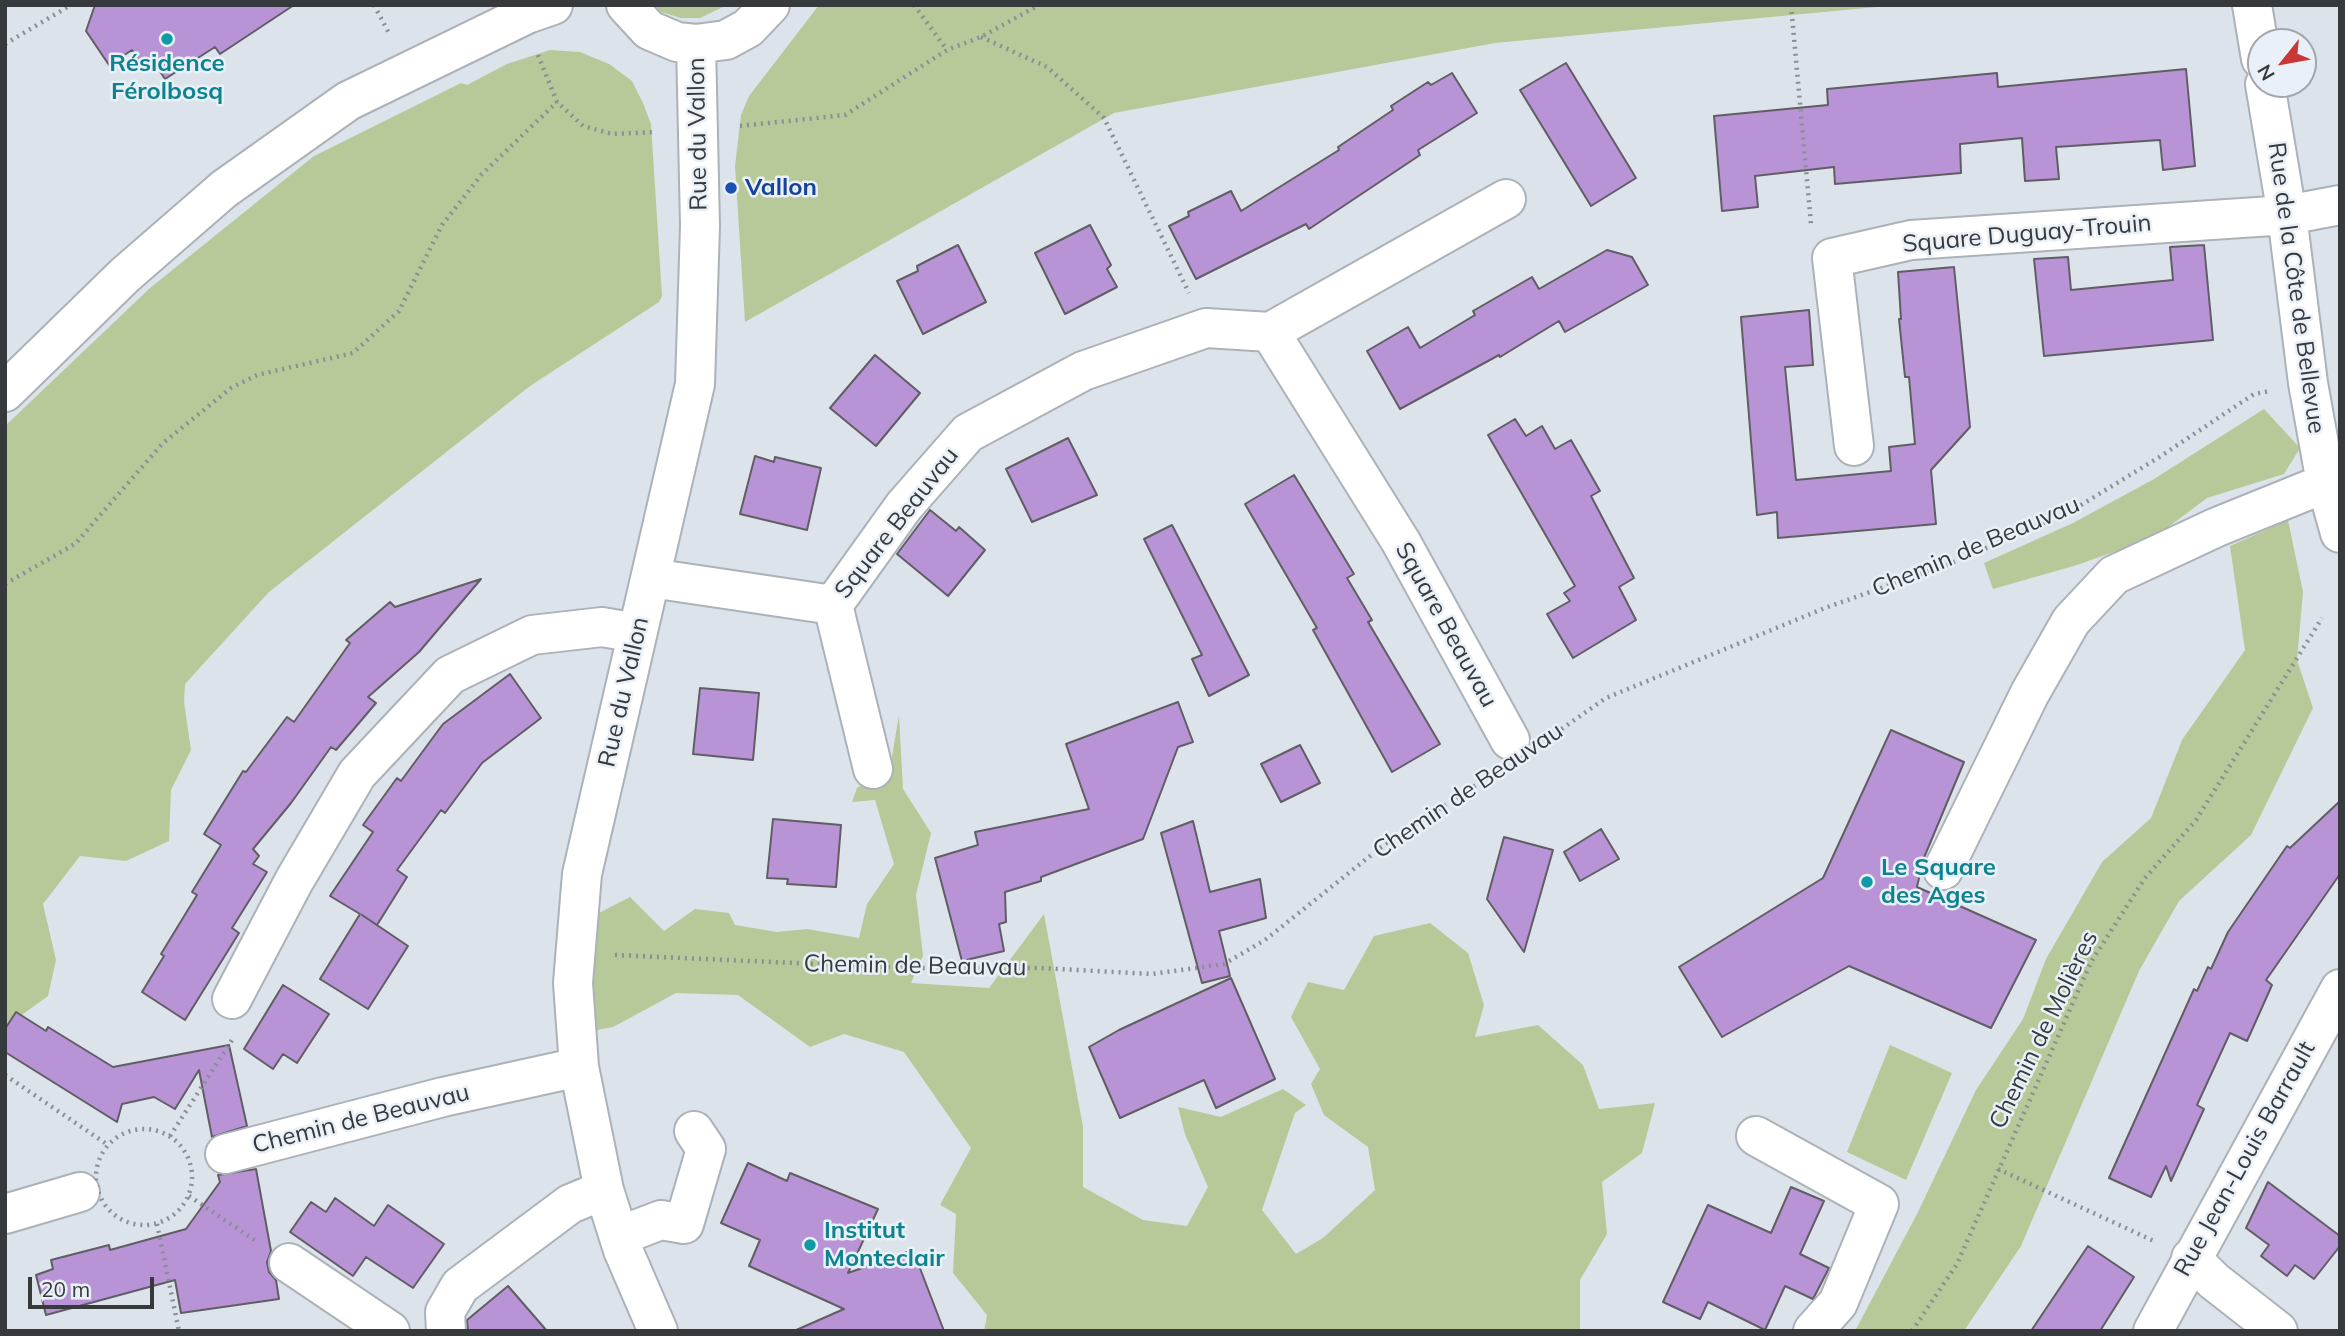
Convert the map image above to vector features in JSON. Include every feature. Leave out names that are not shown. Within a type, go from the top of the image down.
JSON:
[{"type":"street","points":[[5,392],[125,275],[224,189],[337,109],[515,20],[553,5]]},
{"type":"street","points":[[626,5],[649,30],[677,42],[696,44],[726,40],[748,28],[770,5]]},
{"type":"street","points":[[2252,5],[2256,28]]},
{"type":"street","name":"Rue du Vallon","points":[[658,1331],[619,1236],[604,1190],[579,1067],[572,983],[582,874],[695,384],[700,226],[696,44]]},
{"type":"street","name":"Rue de la Côte de Bellevue","points":[[2267,98],[2287,215],[2308,383],[2326,483],[2340,533]]},
{"type":"street","points":[[1270,332],[1506,199]]},
{"type":"street","points":[[2287,215],[2340,205]]},
{"type":"street","name":"Square Duguay-Trouin","points":[[1854,446],[1832,258],[1911,240],[2287,215]]},
{"type":"street","name":"Square Beauvau","points":[[873,769],[834,605],[904,506],[968,433],[1083,371],[1206,328],[1270,332],[1401,542],[1519,750]]},
{"type":"street","points":[[1943,870],[2030,693],[2064,633],[2071,621],[2114,575],[2217,527],[2326,483]]},
{"type":"street","name":"Square Beauvau","points":[[651,578],[834,605]]},
{"type":"street","points":[[232,999],[294,881],[357,774],[450,675],[532,635],[603,627],[637,633]]},
{"type":"street","name":"Rue Jean-Louis Barrault","points":[[2153,1331],[2340,989]]},
{"type":"street","name":"Chemin de Beauvau","points":[[208,1158],[443,1097],[579,1067]]},
{"type":"street","points":[[619,1236],[661,1220],[684,1224],[706,1149],[694,1131]]},
{"type":"street","points":[[1756,1136],[1879,1204],[1838,1303],[1813,1331]]},
{"type":"street","points":[[5,1214],[89,1190]]},
{"type":"street","points":[[446,1331],[445,1312],[460,1286],[570,1204],[604,1190]]},
{"type":"street","points":[[2191,1258],[2214,1281],[2278,1331]]},
{"type":"street","points":[[289,1263],[390,1331]]},
{"type":"path","points":[[5,44],[71,5]]},
{"type":"path","points":[[374,5],[391,37]]},
{"type":"path","points":[[914,5],[947,50]]},
{"type":"path","points":[[740,126],[845,115],[947,50],[981,37],[1039,5]]},
{"type":"path","points":[[1791,5],[1812,229]]},
{"type":"path","points":[[981,37],[1047,67],[1104,118],[1206,328]]},
{"type":"path","points":[[538,55],[557,102],[569,115],[597,131],[612,134],[655,132]]},
{"type":"path","points":[[5,584],[75,544],[163,443],[231,388],[257,375],[353,353],[399,311],[442,225],[482,174],[557,102]]},
{"type":"path","name":"Chemin de Beauvau","points":[[615,955],[907,968],[1040,968],[1152,974],[1224,964],[1265,940],[1385,844],[1519,750],[1606,698],[1825,608],[1954,562],[2073,510],[2161,457],[2253,394],[2278,389]]},
{"type":"path","name":"Chemin de Molières","points":[[1912,1331],[1957,1264],[2091,962],[2145,878],[2196,820],[2322,618]]},
{"type":"path","points":[[170,1136],[239,1030],[232,999]]},
{"type":"path","points":[[5,1076],[108,1145],[122,1135],[138,1129],[154,1130],[170,1136],[182,1147],[208,1158]]},
{"type":"path","points":[[1998,1169],[2191,1258]]},
{"type":"path","points":[[89,1190],[111,1212],[125,1221],[141,1225],[157,1224],[181,1209],[189,1196],[192,1174]]},
{"type":"path","points":[[189,1196],[289,1263]]},
{"type":"path","points":[[157,1224],[179,1331]]},
{"type":"green space","points":[[654,5],[727,5],[700,18],[681,18],[661,12]]},
{"type":"green space","points":[[819,5],[1898,5],[1495,43],[1114,113],[745,322],[735,166],[741,115],[749,96]]},
{"type":"green space","points":[[550,50],[580,52],[609,64],[632,81],[643,103],[651,124],[662,296],[659,302],[530,386],[269,592],[185,684],[184,702],[191,750],[171,790],[169,841],[126,861],[80,856],[43,904],[56,960],[48,996],[5,1027],[5,426],[150,288],[314,156],[461,83],[467,85],[507,64]]},
{"type":"green space","points":[[2264,409],[2300,448],[2284,474],[2207,498],[2155,537],[2077,565],[1993,589],[1984,563],[2073,523],[2154,479]]},
{"type":"green space","points":[[2288,520],[2303,592],[2297,660],[2313,708],[2251,835],[2179,901],[2139,971],[2021,1246],[1964,1331],[1855,1331],[1917,1214],[1976,1090],[2023,1019],[2046,959],[2102,862],[2151,818],[2182,740],[2245,650],[2230,546]]},
{"type":"green space","points":[[899,715],[903,789],[931,833],[916,895],[923,956],[911,983],[989,988],[1044,914],[1083,1127],[1083,1187],[1143,1220],[1187,1226],[1208,1187],[1185,1134],[1178,1107],[1221,1117],[1283,1089],[1306,1105],[1295,1113],[1262,1210],[1296,1254],[1323,1238],[1375,1190],[1368,1147],[1324,1115],[1311,1084],[1320,1069],[1291,1017],[1308,982],[1344,990],[1374,936],[1430,923],[1468,953],[1484,1005],[1475,1037],[1538,1025],[1583,1065],[1599,1109],[1655,1103],[1642,1153],[1602,1182],[1607,1234],[1580,1280],[1580,1331],[984,1331],[987,1315],[953,1273],[956,1214],[940,1205],[971,1148],[904,1052],[844,1034],[810,1047],[738,995],[676,993],[613,1027],[592,1031],[595,915],[630,897],[664,931],[695,909],[729,913],[735,925],[777,932],[807,929],[859,938],[867,904],[894,864],[875,800],[852,802],[857,788],[875,777],[889,774]]},
{"type":"green space","points":[[1890,1045],[1952,1073],[1906,1180],[1847,1152]]},
{"type":"building","name":"Résidence Férolbosq","points":[[95,5],[294,5],[220,54],[215,47],[165,79],[155,64],[145,70],[132,50],[109,65],[86,31]]},
{"type":"building","points":[[1566,63],[1636,178],[1591,206],[1520,90]]},
{"type":"building","points":[[2186,69],[2195,166],[2163,170],[2160,140],[2056,147],[2059,179],[2025,181],[2022,138],[1960,144],[1961,173],[1835,184],[1834,167],[1755,176],[1758,207],[1722,211],[1714,116],[1828,105],[1827,89],[1997,73],[1998,87]]},
{"type":"building","points":[[1452,73],[1477,113],[1418,150],[1420,155],[1309,229],[1306,224],[1196,279],[1169,226],[1189,216],[1188,212],[1231,191],[1241,211],[1339,150],[1338,147],[1393,110],[1391,106],[1428,82],[1431,85]]},
{"type":"building","points":[[1090,225],[1111,265],[1107,269],[1117,287],[1065,314],[1035,253]]},
{"type":"building","points":[[958,245],[986,302],[923,334],[897,281],[918,271],[917,266]]},
{"type":"building","points":[[2204,245],[2213,340],[2044,356],[2034,259],[2068,257],[2071,290],[2173,280],[2170,247]]},
{"type":"building","points":[[1607,250],[1632,257],[1648,285],[1565,332],[1559,321],[1500,357],[1499,355],[1400,409],[1367,351],[1408,327],[1420,348],[1475,315],[1473,311],[1532,277],[1539,289]]},
{"type":"building","points":[[1954,267],[1970,427],[1931,470],[1936,524],[1778,538],[1777,512],[1757,515],[1741,317],[1809,310],[1813,365],[1785,367],[1796,480],[1891,471],[1889,447],[1915,444],[1909,377],[1905,377],[1899,319],[1898,272]]},
{"type":"building","points":[[875,355],[920,393],[876,446],[830,408]]},
{"type":"building","points":[[1515,419],[1526,436],[1542,426],[1555,449],[1571,440],[1600,491],[1591,496],[1634,578],[1619,587],[1636,620],[1573,658],[1547,614],[1570,601],[1564,593],[1575,586],[1488,435]]},
{"type":"building","points":[[1068,438],[1097,495],[1032,522],[1006,469]]},
{"type":"building","points":[[755,456],[774,462],[775,457],[821,468],[807,530],[740,514]]},
{"type":"building","points":[[1294,475],[1354,574],[1347,578],[1372,620],[1368,622],[1440,744],[1392,772],[1313,630],[1317,628],[1245,504]]},
{"type":"building","points":[[930,510],[956,531],[959,527],[985,550],[948,596],[897,554]]},
{"type":"building","points":[[1172,525],[1249,675],[1209,696],[1192,659],[1202,655],[1144,539]]},
{"type":"building","points":[[481,579],[419,652],[368,697],[376,703],[336,750],[331,747],[291,803],[253,849],[259,856],[253,864],[267,872],[232,928],[239,933],[185,1020],[142,992],[164,956],[161,954],[197,895],[192,892],[221,845],[204,834],[243,771],[246,772],[287,717],[294,722],[350,643],[346,640],[390,602],[395,607]]},
{"type":"building","points":[[510,674],[541,718],[482,763],[445,813],[441,810],[397,870],[407,877],[377,925],[362,915],[408,946],[368,1009],[320,979],[360,914],[330,896],[373,832],[363,825],[397,778],[401,781],[443,724]]},
{"type":"building","points":[[700,688],[759,693],[753,760],[693,754]]},
{"type":"building","points":[[1178,702],[1193,742],[1178,747],[1143,839],[1041,877],[1041,881],[1005,892],[1006,922],[999,924],[1004,951],[962,961],[935,858],[978,845],[975,832],[1089,809],[1066,744]]},
{"type":"building","name":"Le Square des Ages","points":[[1891,730],[1964,762],[1923,860],[1917,887],[2036,940],[1991,1028],[1849,966],[1722,1037],[1679,967],[1823,878]]},
{"type":"building","points":[[1300,745],[1320,783],[1281,802],[1261,764]]},
{"type":"building","points":[[2340,801],[2340,874],[2266,980],[2272,985],[2247,1041],[2230,1033],[2197,1105],[2204,1109],[2171,1181],[2166,1166],[2151,1197],[2109,1178],[2194,989],[2197,991],[2208,967],[2211,969],[2228,932],[2287,846],[2290,848]]},
{"type":"building","points":[[773,819],[841,825],[836,887],[787,884],[788,879],[767,878]]},
{"type":"building","points":[[1193,821],[1210,892],[1260,879],[1266,918],[1219,931],[1230,976],[1202,983],[1161,833]]},
{"type":"building","points":[[1601,829],[1619,859],[1580,881],[1564,852]]},
{"type":"building","points":[[1504,837],[1553,850],[1524,952],[1487,899]]},
{"type":"building","points":[[1231,978],[1275,1079],[1216,1108],[1204,1080],[1120,1118],[1089,1047],[1119,1030]]},
{"type":"building","points":[[283,985],[329,1014],[297,1063],[283,1054],[273,1069],[244,1049]]},
{"type":"building","points":[[16,1012],[46,1031],[48,1027],[113,1067],[229,1045],[247,1126],[212,1137],[199,1070],[175,1109],[154,1097],[122,1104],[117,1122],[5,1052],[5,1029]]},
{"type":"building","name":"Institut Monteclair","points":[[748,1163],[787,1181],[790,1173],[878,1209],[848,1273],[913,1250],[944,1331],[794,1331],[844,1309],[749,1266],[760,1240],[721,1223]]},
{"type":"building","points":[[256,1169],[271,1251],[267,1262],[269,1272],[276,1280],[279,1299],[181,1313],[175,1280],[46,1315],[36,1275],[53,1269],[51,1260],[109,1245],[110,1250],[186,1229],[220,1182],[218,1175]]},
{"type":"building","points":[[2268,1182],[2340,1236],[2340,1246],[2314,1279],[2295,1265],[2287,1276],[2261,1256],[2269,1245],[2246,1228]]},
{"type":"building","points":[[1791,1187],[1824,1201],[1800,1254],[1829,1268],[1813,1299],[1785,1286],[1765,1330],[1708,1302],[1700,1319],[1663,1302],[1708,1205],[1771,1233]]},
{"type":"building","points":[[335,1198],[374,1226],[388,1205],[444,1244],[413,1288],[366,1257],[353,1276],[290,1232],[311,1202],[326,1212]]},
{"type":"building","points":[[2088,1246],[2134,1277],[2100,1331],[2031,1331]]},
{"type":"building","points":[[508,1286],[547,1331],[468,1331],[467,1320]]},
{"type":"place","name":"Résidence Férolbosq","points":[[167,39]]},
{"type":"place","name":"Vallon","points":[[731,188]]},
{"type":"place","name":"Le Square des Ages","points":[[1867,882]]},
{"type":"place","name":"Institut Monteclair","points":[[810,1245]]}]
